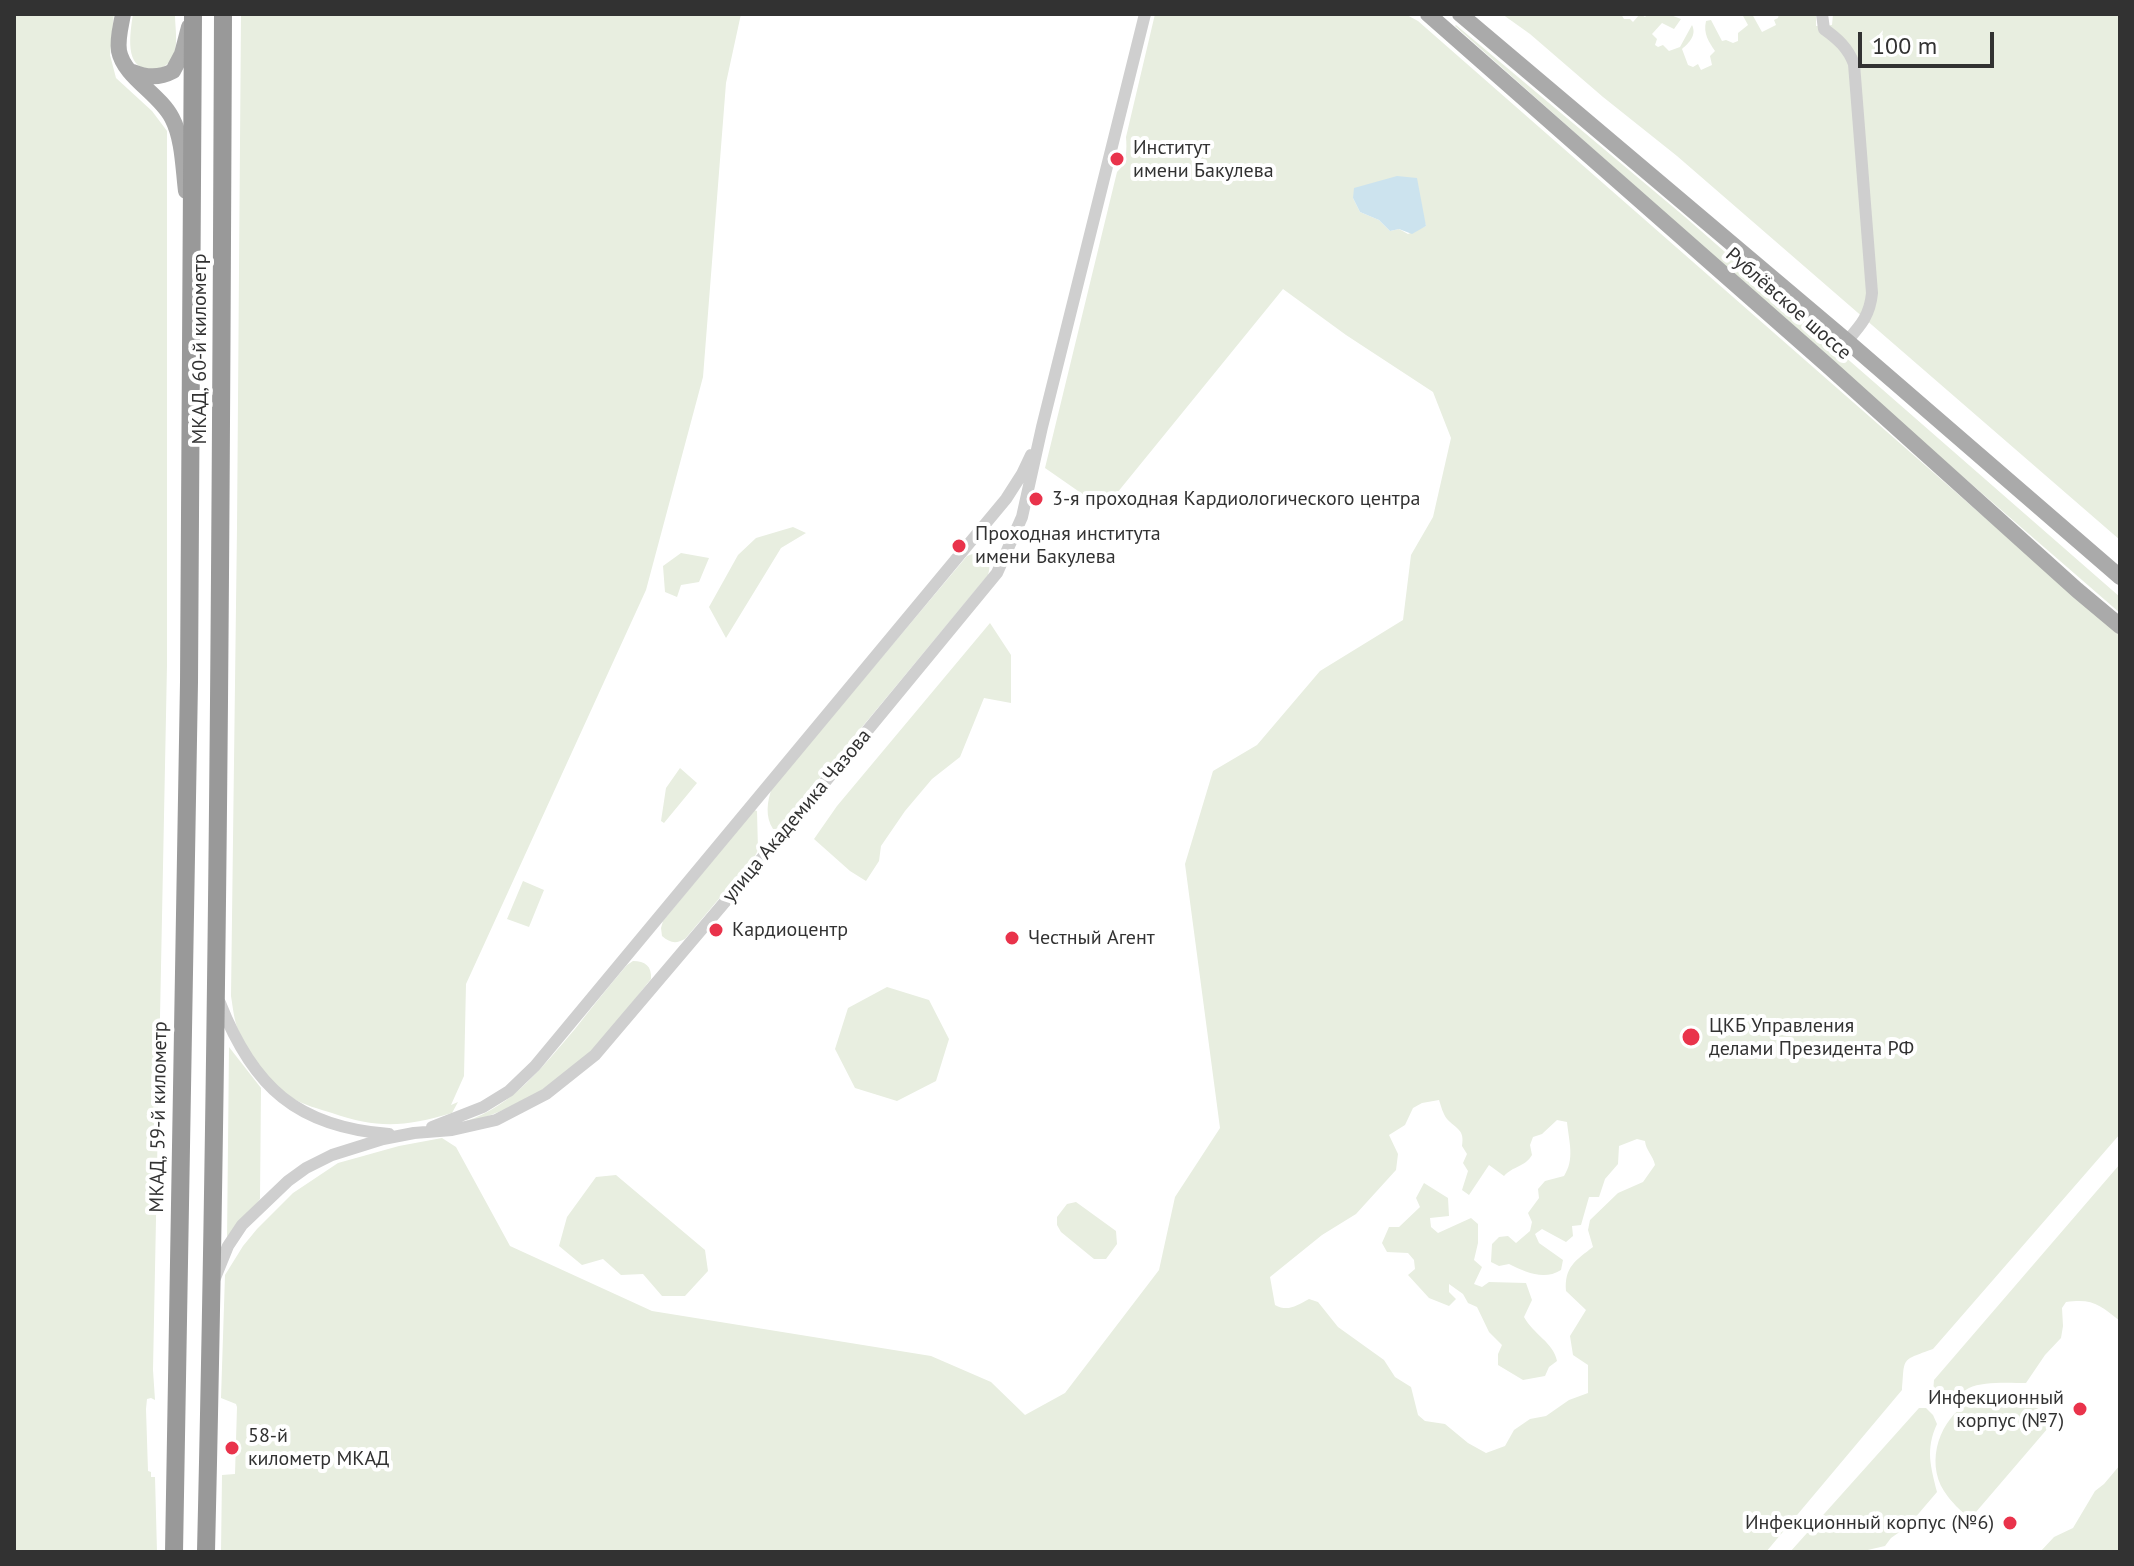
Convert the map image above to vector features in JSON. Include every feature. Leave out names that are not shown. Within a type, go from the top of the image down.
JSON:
[{"type":"highway","name":"МКАД, 60-й километр","points":[[189,682],[192,14]]},
{"type":"highway","name":"МКАД, 60-й километр","points":[[216,994],[221,683],[223,14]]},
{"type":"highway","name":"МКАД, 59-й километр","points":[[174,1552],[189,682]]},
{"type":"highway","points":[[206,1552],[216,994]]},
{"type":"main road","points":[[123,14],[118,44],[122,61],[160,101],[178,132],[191,227]]},
{"type":"main road","points":[[128,69],[136,74],[155,77],[173,71],[182,54],[192,14]]},
{"type":"main road","name":"Рублёвское шоссе","points":[[1428,14],[2120,626]]},
{"type":"main road","name":"Рублёвское шоссе","points":[[1460,14],[2120,577]]},
{"type":"street","name":"улица Академика Чазова","points":[[212,1284],[228,1246],[242,1225],[306,1168],[360,1145],[496,1120],[546,1094],[595,1055],[997,573],[1022,517],[1145,14]]},
{"type":"street","points":[[1822,14],[1824,29],[1840,41],[1854,64],[1871,278],[1871,307],[1847,341]]},
{"type":"street","name":"улица Академика Чазова","points":[[216,994],[232,1035],[268,1086],[293,1107],[332,1124],[359,1131],[409,1134],[483,1107],[509,1091],[535,1066],[1006,499],[1022,474],[1042,427]]},
{"type":"shaded area","points":[[14,14],[114,14],[110,55],[116,78],[152,111],[167,131],[167,665],[153,1370],[155,1400],[147,1399],[146,1409],[148,1471],[151,1477],[155,1477],[157,1552],[14,1552]]},
{"type":"shaded area","points":[[133,14],[175,14],[175,49],[172,59],[165,66],[145,69],[133,59],[130,41]]},
{"type":"shaded area","points":[[241,14],[741,14],[726,83],[703,377],[646,590],[466,984],[464,1076],[451,1105],[458,1102],[452,1113],[420,1121],[392,1124],[364,1122],[292,1098],[268,1078],[254,1060],[239,1032],[233,1010]]},
{"type":"shaded area","points":[[1155,14],[1405,14],[1418,21],[2120,636],[2120,1134],[1933,1349],[1906,1362],[1902,1390],[1766,1552],[221,1552],[222,1475],[235,1474],[237,1407],[221,1398],[225,1275],[257,1229],[293,1193],[338,1163],[442,1138],[456,1147],[510,1246],[652,1311],[931,1356],[991,1382],[1025,1415],[1065,1393],[1159,1270],[1175,1197],[1220,1128],[1185,864],[1213,771],[1257,745],[1320,671],[1403,620],[1411,555],[1433,517],[1451,438],[1433,392],[1283,289],[1104,509],[1045,468],[1117,172],[1126,156],[1126,137]],"holes":[[[1353,198],[1423,216],[1426,226],[1408,234],[1399,229],[1390,231],[1379,220],[1360,212]],[[1439,1100],[1446,1117],[1462,1136],[1462,1146],[1467,1154],[1463,1163],[1468,1171],[1462,1190],[1469,1195],[1489,1165],[1504,1176],[1532,1155],[1530,1145],[1533,1137],[1542,1134],[1557,1120],[1567,1122],[1570,1150],[1567,1170],[1564,1176],[1545,1181],[1538,1189],[1539,1198],[1528,1213],[1532,1222],[1530,1231],[1516,1243],[1508,1236],[1499,1237],[1492,1244],[1491,1262],[1499,1266],[1509,1264],[1541,1275],[1561,1270],[1563,1260],[1539,1243],[1535,1234],[1542,1229],[1566,1242],[1573,1236],[1572,1226],[1581,1225],[1589,1197],[1599,1197],[1605,1179],[1618,1164],[1619,1146],[1637,1139],[1645,1141],[1655,1165],[1643,1182],[1618,1193],[1590,1220],[1588,1230],[1593,1247],[1576,1260],[1567,1276],[1566,1291],[1586,1310],[1570,1336],[1573,1355],[1588,1365],[1588,1393],[1569,1400],[1546,1416],[1530,1419],[1514,1430],[1505,1446],[1486,1453],[1445,1424],[1425,1421],[1418,1415],[1411,1387],[1395,1377],[1384,1360],[1338,1327],[1318,1302],[1309,1299],[1288,1308],[1275,1305],[1270,1277],[1322,1235],[1356,1214],[1396,1170],[1398,1154],[1389,1135],[1405,1125],[1413,1108]]]},
{"type":"shaded area","points":[[1502,14],[1621,14],[1624,19],[1633,22],[1640,14],[1645,17],[1648,14],[1668,14],[1681,19],[1674,29],[1662,23],[1652,34],[1657,39],[1655,45],[1663,45],[1669,51],[1680,47],[1692,25],[1693,35],[1682,49],[1688,65],[1693,67],[1698,64],[1701,70],[1712,65],[1710,56],[1715,51],[1706,34],[1706,21],[1711,20],[1722,41],[1733,43],[1738,41],[1738,33],[1748,25],[1742,14],[1752,14],[1762,32],[1776,25],[1774,20],[1779,14],[1816,14],[1816,26],[1832,25],[1833,14],[2120,14],[2120,540],[1677,156]]},
{"type":"shaded area","points":[[1456,25],[1685,217],[2120,597],[2120,613],[1917,437]]},
{"type":"shaded area","points":[[793,527],[806,533],[781,548],[726,638],[709,607],[738,555],[756,538]]},
{"type":"shaded area","points":[[681,553],[709,558],[699,582],[681,585],[677,597],[665,592],[663,566]]},
{"type":"shaded area","points":[[975,553],[988,561],[988,575],[780,826],[773,829],[768,809],[772,788],[967,556]]},
{"type":"shaded area","points":[[990,623],[1011,655],[1011,703],[984,698],[960,757],[932,779],[905,811],[881,846],[879,861],[866,881],[814,839],[837,806]]},
{"type":"shaded area","points":[[680,768],[697,783],[664,823],[661,821],[666,788]]},
{"type":"shaded area","points":[[754,810],[757,811],[758,850],[755,856],[685,939],[676,942],[662,936],[663,921]]},
{"type":"shaded area","points":[[523,881],[544,890],[529,927],[507,919]]},
{"type":"shaded area","points":[[633,961],[647,965],[651,979],[582,1060],[528,1098],[483,1118],[466,1121],[498,1105],[526,1083]]},
{"type":"shaded area","points":[[887,987],[929,1000],[949,1039],[936,1081],[897,1101],[855,1088],[835,1049],[848,1008]]},
{"type":"shaded area","points":[[229,1047],[261,1088],[260,1199],[227,1241]]},
{"type":"shaded area","points":[[2120,1164],[2120,1321],[2096,1304],[2066,1302],[2062,1308],[2061,1338],[2026,1383],[1982,1384],[1941,1401],[1933,1392],[1934,1380]]},
{"type":"shaded area","points":[[616,1175],[705,1250],[708,1271],[685,1296],[662,1296],[643,1274],[621,1275],[603,1259],[582,1265],[559,1246],[567,1217],[596,1177]]},
{"type":"shaded area","points":[[1424,1183],[1448,1198],[1449,1216],[1430,1218],[1431,1227],[1438,1233],[1471,1218],[1478,1224],[1474,1260],[1482,1267],[1474,1284],[1482,1287],[1489,1282],[1526,1283],[1532,1300],[1524,1317],[1552,1349],[1557,1361],[1549,1367],[1545,1376],[1523,1380],[1498,1365],[1502,1345],[1489,1332],[1477,1307],[1468,1303],[1463,1294],[1449,1284],[1449,1292],[1456,1299],[1449,1306],[1429,1298],[1408,1275],[1415,1269],[1414,1260],[1408,1253],[1387,1252],[1382,1243],[1389,1227],[1399,1227],[1420,1207],[1416,1198]]},
{"type":"shaded area","points":[[1076,1202],[1116,1231],[1117,1244],[1106,1259],[1094,1259],[1061,1232],[1057,1225],[1057,1217],[1067,1204]]},
{"type":"shaded area","points":[[1995,1395],[2027,1402],[2054,1421],[1970,1519],[1944,1491],[1938,1479],[1936,1454],[1944,1429],[1959,1409],[1970,1402]]},
{"type":"shaded area","points":[[1919,1408],[1926,1408],[1937,1424],[1930,1450],[1937,1492],[1908,1526],[1885,1546],[1859,1552],[1790,1552]]},
{"type":"shaded area","points":[[2120,1465],[2120,1552],[2040,1552],[2054,1537],[2073,1528],[2095,1491]]},
{"type":"water","points":[[1397,176],[1417,178],[1426,226],[1412,234],[1399,229],[1390,231],[1379,220],[1360,212],[1353,198],[1354,188]]},
{"type":"place","name":"Институт имени Бакулева","points":[[1117,159]]},
{"type":"place","name":"3-я проходная Кардиологического центра","points":[[1036,499]]},
{"type":"place","name":"Проходная института имени Бакулева","points":[[959,546]]},
{"type":"place","name":"Кардиоцентр","points":[[716,930]]},
{"type":"place","name":"Честный Агент","points":[[1012,938]]},
{"type":"place","name":"ЦКБ Управления делами Президента РФ","points":[[1691,1037]]},
{"type":"place","name":"Инфекционный корпус (№7)","points":[[2080,1409]]},
{"type":"place","name":"58-й километр МКАД","points":[[232,1448]]},
{"type":"place","name":"Инфекционный корпус (№6)","points":[[2010,1523]]}]
